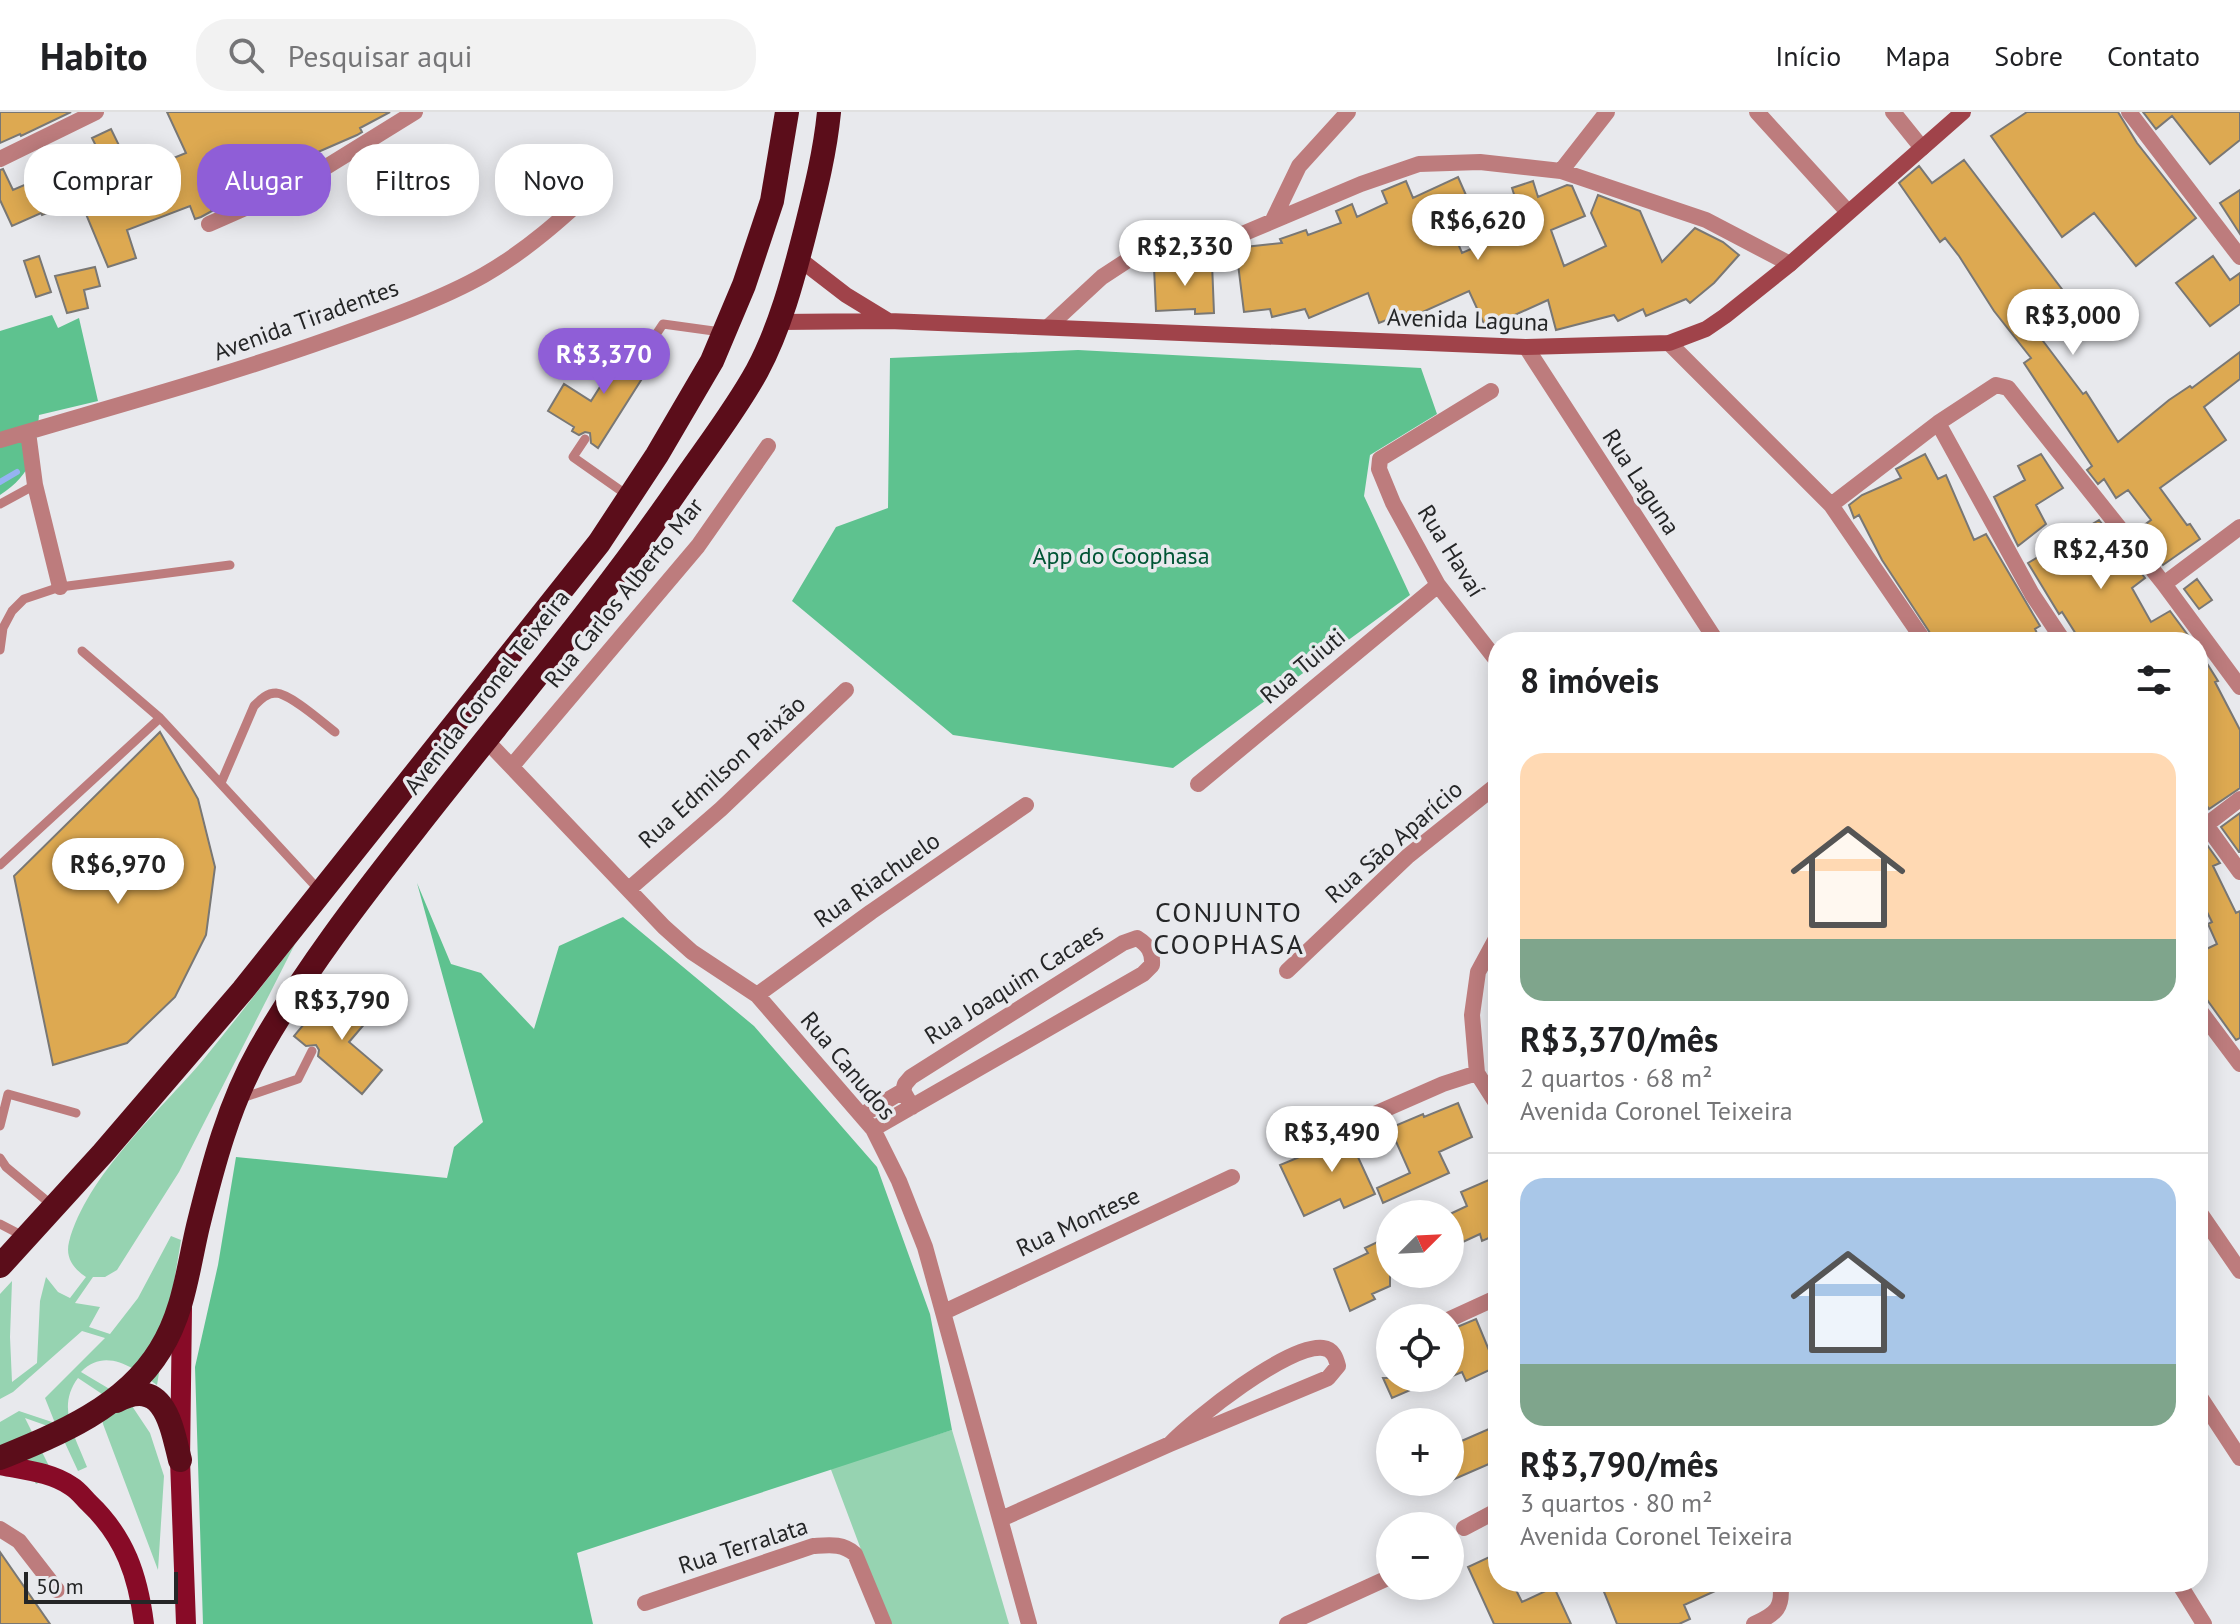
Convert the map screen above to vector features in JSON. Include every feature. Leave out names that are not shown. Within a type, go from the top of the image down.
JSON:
[{"type":"highway","name":"Avenida Coronel Teixeira","points":[[0,1266],[243,990],[599,543],[712,361],[744,285],[772,201],[787,112]]},
{"type":"highway","name":"Avenida Coronel Teixeira","points":[[0,1458],[75,1425],[103,1407],[136,1380],[160,1351],[182,1304],[215,1160],[235,1100],[258,1053],[304,975],[359,900],[632,555],[758,370],[779,322],[798,258],[825,154],[829,112]]},
{"type":"highway","points":[[103,1407],[127,1395],[142,1392],[155,1398],[165,1410],[180,1460]]},
{"type":"main road","name":"Avenida Laguna","points":[[779,322],[889,321],[1526,347],[1669,343],[1706,329],[1790,264],[1963,112]]},
{"type":"main road","name":"Avenida Laguna","points":[[798,258],[846,295],[889,321]]},
{"type":"main road","name":"Avenida Coronel Teixeira","points":[[182,1304],[180,1460],[186,1624]]},
{"type":"main road","points":[[0,1465],[40,1473],[71,1486],[99,1512],[131,1561],[140,1591],[144,1624]]},
{"type":"street","points":[[0,159],[96,112]]},
{"type":"street","points":[[209,224],[297,185],[415,112]]},
{"type":"street","points":[[1273,220],[1299,166],[1348,112]]},
{"type":"street","points":[[1561,171],[1607,112]]},
{"type":"street","points":[[1757,112],[1848,212]]},
{"type":"street","points":[[1893,112],[1922,148]]},
{"type":"street","points":[[2129,112],[2240,257]]},
{"type":"street","points":[[1048,327],[1102,277],[1131,258],[1228,240],[1361,184],[1419,164],[1480,162],[1561,171],[1706,220],[1790,264]]},
{"type":"street","name":"Avenida Tiradentes","points":[[0,440],[258,365],[382,320],[484,275],[566,216]]},
{"type":"street","points":[[1669,343],[1831,505],[1918,632]]},
{"type":"street","name":"Rua Laguna","points":[[1526,347],[1711,632]]},
{"type":"street","points":[[1831,505],[1938,423],[1996,385],[2008,388],[2199,632]]},
{"type":"street","name":"Rua Havaí","points":[[1488,649],[1438,585],[1393,503],[1379,469],[1380,459],[1491,391]]},
{"type":"street","points":[[1938,423],[2032,594],[2057,632]]},
{"type":"street","points":[[28,432],[35,485],[60,587]]},
{"type":"street","name":"Rua Carlos Alberto Mar","points":[[512,766],[698,546],[768,446]]},
{"type":"street","points":[[2164,584],[2240,527]]},
{"type":"street","name":"Rua Tuiuti","points":[[1198,784],[1438,585]]},
{"type":"street","points":[[2208,644],[2240,687]]},
{"type":"street","name":"Rua Edmilson Paixão","points":[[629,889],[721,809],[846,690]]},
{"type":"street","name":"Rua Canudos","points":[[485,739],[664,927],[692,952],[757,995],[873,1129],[899,1181],[925,1247],[1029,1624]]},
{"type":"street","name":"Rua São Aparício","points":[[1287,971],[1408,856],[1488,792]]},
{"type":"street","points":[[2208,816],[2240,799]]},
{"type":"street","name":"Rua Riachuelo","points":[[757,995],[1026,805]]},
{"type":"street","points":[[2208,827],[2240,872]]},
{"type":"street","name":"Rua Joaquim Cacaes","points":[[862,1115],[903,1091],[911,1077],[1123,943],[1137,938],[1146,944],[1153,955],[1152,965],[1121,989],[873,1129]]},
{"type":"street","points":[[1488,954],[1478,972],[1472,1015],[1477,1073],[1488,1090]]},
{"type":"street","points":[[2208,1021],[2240,1064]]},
{"type":"street","points":[[1297,1148],[1443,1084],[1477,1073]]},
{"type":"street","points":[[903,1091],[912,1107]]},
{"type":"street","name":"Rua Montese","points":[[944,1312],[1232,1177]]},
{"type":"street","points":[[2208,1225],[2240,1271]]},
{"type":"street","points":[[1464,1313],[1488,1302]]},
{"type":"street","points":[[1001,1519],[1328,1378],[1338,1366],[1336,1357],[1322,1347],[1301,1353],[1257,1376],[1209,1407],[1170,1444]]},
{"type":"street","points":[[2208,1409],[2240,1458]]},
{"type":"street","points":[[1464,1528],[1488,1515]]},
{"type":"street","points":[[0,1529],[19,1541],[57,1590]]},
{"type":"street","name":"Rua Terralata","points":[[645,1603],[813,1546],[846,1546],[855,1554],[884,1624]]},
{"type":"street","points":[[1287,1624],[1376,1583]]},
{"type":"street","points":[[1754,1624],[1772,1616],[1779,1607],[1782,1592]]},
{"type":"street","points":[[2184,1592],[2204,1624]]},
{"type":"lane","points":[[647,348],[663,324],[724,332]]},
{"type":"lane","points":[[585,439],[573,457],[629,497]]},
{"type":"lane","points":[[0,504],[35,485]]},
{"type":"lane","points":[[0,650],[3,628],[12,611],[24,599],[60,587],[230,565]]},
{"type":"lane","points":[[82,651],[160,718],[322,892]]},
{"type":"lane","points":[[221,783],[254,706],[263,697],[274,693],[286,696],[335,732]]},
{"type":"lane","points":[[0,865],[160,718]]},
{"type":"lane","points":[[304,975],[330,1010]]},
{"type":"lane","points":[[235,1100],[298,1079],[312,1051]]},
{"type":"lane","points":[[0,1126],[8,1094],[76,1113]]},
{"type":"lane","points":[[0,1158],[6,1167],[54,1207]]},
{"type":"lane","points":[[0,1224],[25,1237]]},
{"type":"green space","points":[[52,315],[58,328],[79,318],[98,401],[39,415],[31,461],[20,479],[0,495],[0,331]]},
{"type":"green space","name":"App do Coophasa","points":[[1078,350],[1421,368],[1437,414],[1370,455],[1364,496],[1410,595],[1173,768],[953,735],[792,601],[836,527],[888,508],[890,358]]},
{"type":"green space","points":[[417,883],[451,964],[481,973],[534,1029],[559,946],[623,917],[754,1026],[877,1167],[930,1314],[952,1430],[577,1553],[593,1624],[203,1624],[195,1367],[218,1265],[236,1157],[447,1178],[454,1147],[483,1122]]},
{"type":"green space","points":[[295,944],[179,1172],[117,1270],[105,1277],[93,1277],[75,1303],[100,1307],[89,1327],[110,1334],[138,1298],[171,1236],[181,1240],[157,1385],[130,1367],[110,1360],[91,1364],[81,1372],[128,1400],[150,1433],[164,1476],[158,1570],[103,1424],[100,1408],[105,1396],[78,1378],[68,1400],[73,1433],[87,1467],[78,1471],[59,1430],[25,1418],[54,1476],[36,1484],[25,1464],[0,1459],[0,1422],[19,1411],[55,1423],[45,1398],[105,1338],[82,1331],[13,1392],[0,1399],[0,1294],[12,1281],[12,1382],[37,1363],[40,1301],[46,1277],[58,1292],[70,1298],[86,1277],[72,1262],[68,1248],[78,1217],[91,1193],[126,1145],[203,1060]]},
{"type":"green space","points":[[952,1430],[1009,1624],[889,1624],[830,1467]]},
{"type":"building","points":[[0,112],[71,112],[0,143]]},
{"type":"building","points":[[167,112],[390,112],[360,128],[362,132],[357,135],[331,146],[197,144],[197,216],[203,216],[195,219],[190,206],[181,209],[181,155],[186,153]]},
{"type":"building","points":[[2027,112],[2118,112],[2137,143],[2196,218],[2136,266],[2094,213],[2062,237],[1991,136]]},
{"type":"building","points":[[2143,112],[2240,112],[2240,140],[2210,164],[2172,116],[2156,129]]},
{"type":"building","points":[[111,129],[118,144],[95,144],[92,138]]},
{"type":"building","points":[[1964,160],[2074,305],[2037,333],[2083,394],[2086,392],[2118,442],[2169,400],[2190,386],[2192,388],[2240,352],[2240,379],[2204,407],[2226,440],[2160,488],[2200,539],[2163,565],[2136,531],[2151,520],[2128,490],[2116,498],[2104,479],[2098,484],[2087,470],[2092,466],[2024,363],[2031,358],[1994,311],[1959,256],[1945,238],[1940,242],[1899,183],[1919,166],[1932,183]]},
{"type":"building","points":[[3,169],[13,190],[24,185],[24,216],[34,216],[12,226],[0,200],[0,170]]},
{"type":"building","points":[[1458,177],[1473,211],[1449,222],[1462,253],[1524,226],[1512,188],[1533,181],[1538,197],[1567,185],[1572,186],[1585,216],[1551,230],[1564,266],[1606,246],[1591,213],[1598,195],[1640,211],[1662,262],[1695,228],[1723,242],[1739,255],[1714,283],[1690,303],[1686,299],[1646,316],[1643,309],[1618,321],[1614,315],[1556,330],[1548,300],[1486,328],[1469,291],[1405,320],[1402,314],[1379,323],[1368,293],[1309,318],[1305,309],[1272,317],[1270,309],[1244,312],[1236,248],[1282,243],[1280,239],[1306,230],[1308,235],[1341,223],[1336,211],[1352,204],[1357,217],[1387,203],[1382,191],[1406,181],[1413,198]]},
{"type":"building","points":[[2240,190],[2240,234],[2220,203]]},
{"type":"building","points":[[87,216],[164,216],[127,230],[136,258],[108,267]]},
{"type":"building","points":[[39,256],[51,292],[36,297],[24,261]]},
{"type":"building","points":[[2213,256],[2230,280],[2240,273],[2240,304],[2210,326],[2176,283]]},
{"type":"building","points":[[1212,263],[1214,313],[1195,314],[1195,309],[1156,311],[1154,267]]},
{"type":"building","points":[[95,267],[100,286],[84,290],[88,308],[67,313],[55,276]]},
{"type":"building","points":[[631,338],[641,344],[640,351],[644,355],[653,352],[657,355],[598,448],[591,443],[590,433],[579,435],[572,431],[574,427],[548,411],[564,384],[591,401]]},
{"type":"building","points":[[1925,454],[1938,479],[1946,475],[1974,540],[1986,534],[2040,626],[2035,629],[2036,632],[1929,632],[1882,560],[1859,515],[1854,518],[1849,505],[1862,495],[1901,478],[1896,469]]},
{"type":"building","points":[[2041,454],[2063,488],[2036,505],[2046,524],[2018,546],[1994,497],[2025,480],[2018,466]]},
{"type":"building","points":[[2099,520],[2145,578],[2132,588],[2151,622],[2170,611],[2186,632],[2075,632],[2062,612],[2059,614],[2028,563]]},
{"type":"building","points":[[2197,579],[2212,600],[2199,609],[2184,589]]},
{"type":"building","points":[[2208,665],[2240,730],[2240,788],[2209,809]]},
{"type":"building","points":[[160,732],[198,799],[215,867],[206,935],[175,997],[127,1043],[53,1065],[14,876]]},
{"type":"building","points":[[2240,813],[2240,852],[2239,852],[2221,827]]},
{"type":"building","points":[[2208,846],[2220,863],[2213,866],[2236,913],[2240,911],[2240,1038],[2236,1040],[2208,1001],[2208,948],[2217,944],[2208,924],[2212,922],[2208,914]]},
{"type":"building","points":[[346,991],[373,1014],[349,1042],[382,1070],[362,1094],[318,1056],[316,1045],[306,1046],[294,1036],[314,1012],[322,1020],[325,1016],[335,1015],[335,1004]]},
{"type":"building","points":[[1458,1103],[1472,1137],[1439,1152],[1449,1173],[1390,1200],[1382,1200],[1377,1188],[1410,1173],[1390,1128],[1423,1114],[1424,1117]]},
{"type":"building","points":[[1372,1127],[1380,1145],[1357,1155],[1375,1194],[1344,1208],[1340,1199],[1304,1216],[1280,1165]]},
{"type":"building","points":[[1488,1180],[1488,1238],[1482,1241],[1480,1234],[1464,1241],[1464,1207],[1467,1206],[1461,1192]]},
{"type":"building","points":[[1376,1243],[1376,1288],[1386,1288],[1372,1294],[1375,1299],[1350,1311],[1334,1269],[1368,1253],[1365,1248]]},
{"type":"building","points":[[1476,1319],[1488,1348],[1488,1371],[1466,1381],[1464,1324]]},
{"type":"building","points":[[1389,1392],[1406,1392],[1392,1398]]},
{"type":"building","points":[[1488,1429],[1488,1464],[1464,1475],[1464,1440]]},
{"type":"building","points":[[0,1552],[50,1624],[0,1624]]},
{"type":"building","points":[[1488,1558],[1488,1592],[1517,1592],[1522,1602],[1543,1592],[1556,1592],[1571,1624],[1494,1624],[1468,1567]]},
{"type":"building","points":[[1604,1592],[1713,1592],[1684,1605],[1690,1619],[1679,1624],[1617,1624]]},
{"type":"waterway","points":[[0,482],[17,472]]},
{"type":"district","name":"CONJUNTO COOPHASA","points":[[1229,928]]}]
